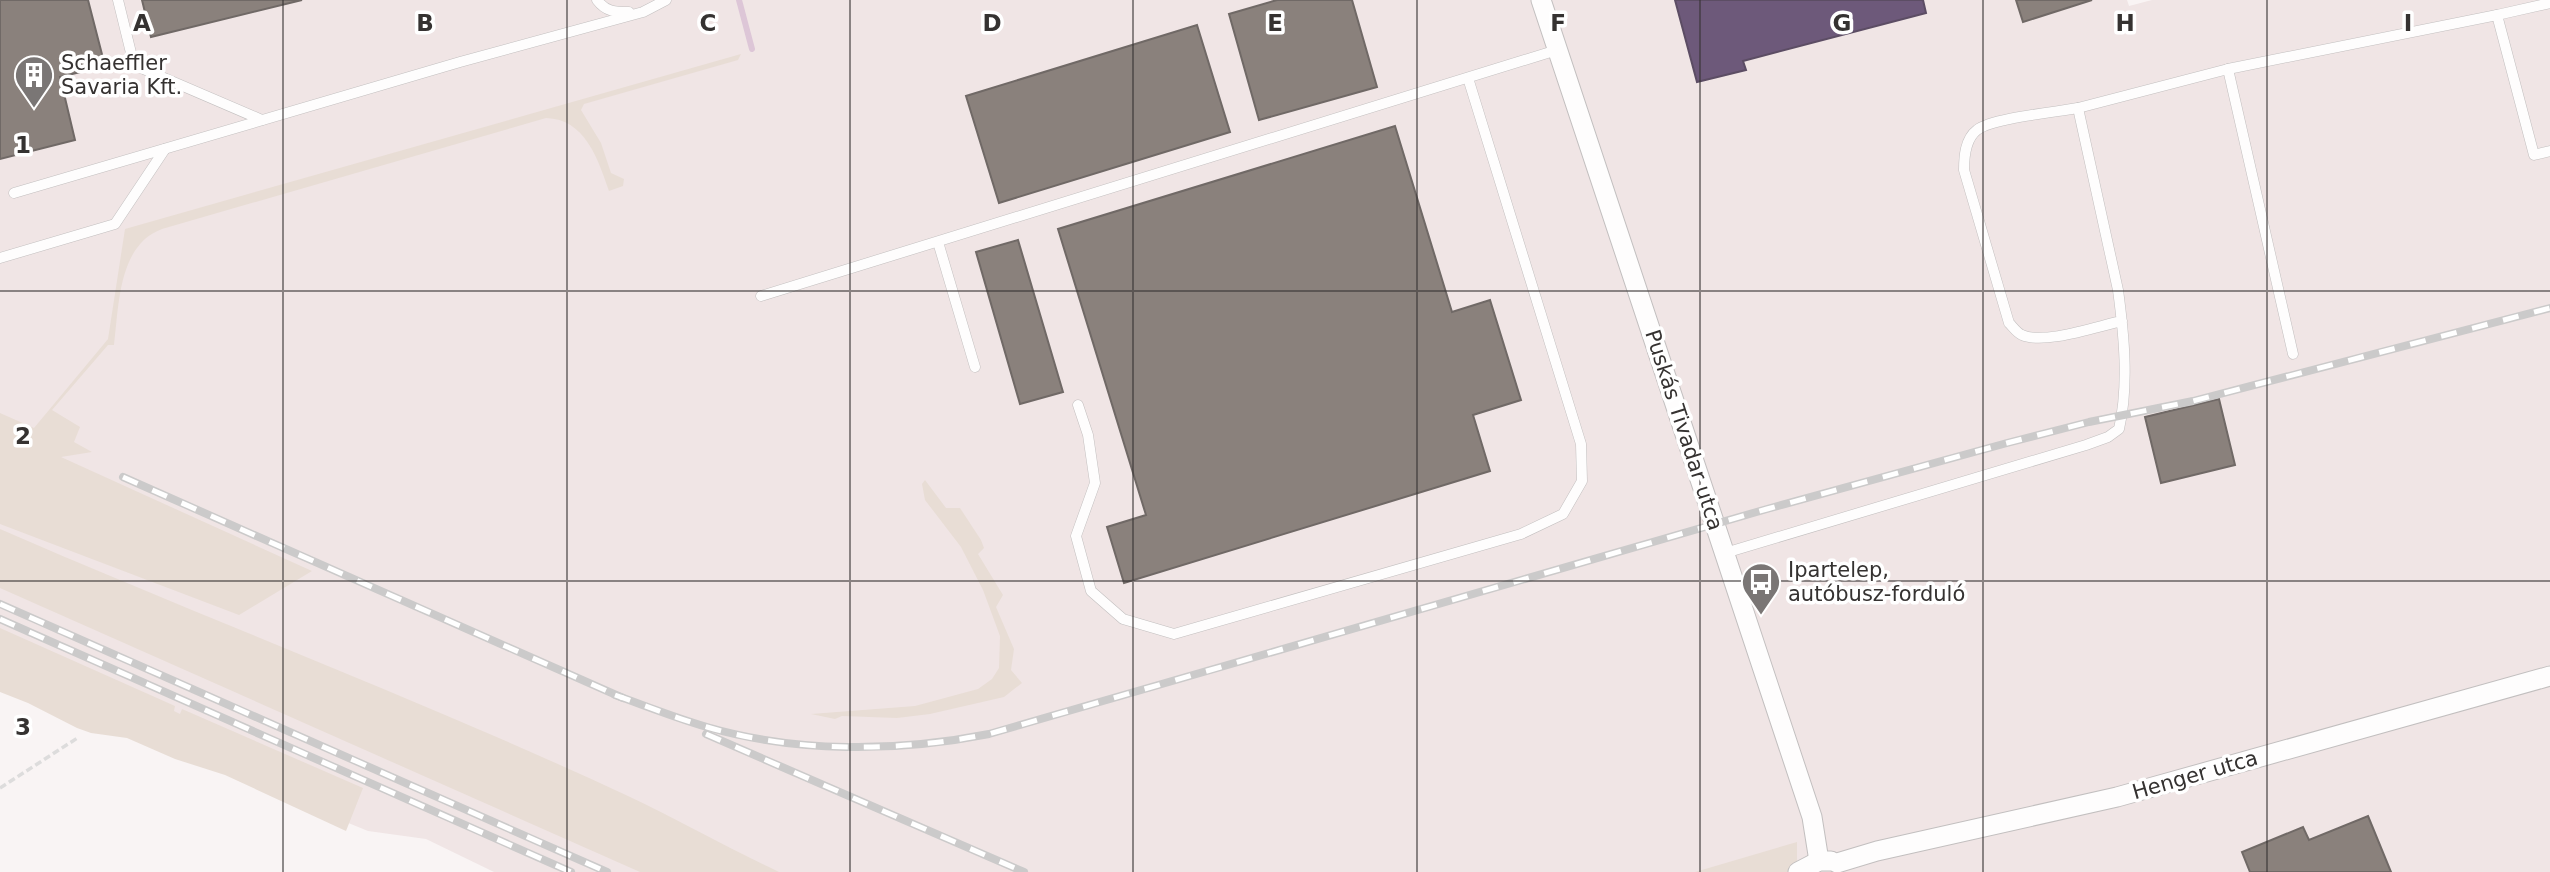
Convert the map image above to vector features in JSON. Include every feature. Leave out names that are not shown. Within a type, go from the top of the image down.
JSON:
[{"type":"street","name":"Puskás Tivadar utca","points":[[1541,0],[1812,817],[1837,865]]},
{"type":"street","name":"Henger utca","points":[[1837,865],[1877,851],[2117,797],[2550,676]]},
{"type":"street","points":[[1798,872],[1837,865]]},
{"type":"lane","points":[[118,0],[135,65],[263,120]]},
{"type":"lane","points":[[597,0],[613,12],[643,12]]},
{"type":"lane","points":[[14,193],[643,12],[666,0]]},
{"type":"lane","points":[[2122,321],[2036,337],[2021,334],[2009,323],[1964,170],[1968,141],[1977,130],[1991,124],[2078,108],[2228,69],[2550,3]]},
{"type":"lane","points":[[2497,15],[2534,155],[2550,151]]},
{"type":"lane","points":[[761,296],[1558,50]]},
{"type":"lane","points":[[2228,69],[2293,354]]},
{"type":"lane","points":[[1078,405],[1088,435],[1095,483],[1076,536],[1091,591],[1123,619],[1174,634],[1521,534],[1563,514],[1582,481],[1581,444],[1468,78]]},
{"type":"lane","points":[[1725,553],[2108,437],[2119,429],[2122,415],[2122,321],[2118,290],[2078,108]]},
{"type":"lane","points":[[0,258],[115,225],[165,149]]},
{"type":"lane","points":[[938,242],[975,367]]},
{"type":"path","points":[[0,788],[79,737]]},
{"type":"shaded area","points":[[0,0],[2127,0],[2129,6],[2152,0],[2550,0],[2550,872],[494,872],[426,839],[368,831],[0,681]]},
{"type":"shaded area","points":[[741,54],[738,60],[584,104],[581,110],[601,143],[611,173],[624,179],[623,186],[609,191],[595,154],[580,133],[571,125],[546,118],[162,229],[148,237],[137,248],[123,278],[114,345],[108,345],[52,410],[80,427],[74,442],[92,452],[61,457],[312,571],[239,615],[0,524],[0,413],[34,428],[108,339],[125,229]]},
{"type":"shaded area","points":[[925,480],[946,508],[960,508],[981,540],[984,548],[978,554],[1003,595],[996,607],[1014,649],[1011,670],[1022,683],[1004,697],[930,714],[897,718],[842,716],[835,719],[811,714],[915,706],[978,689],[992,679],[999,668],[1000,636],[983,590],[961,547],[925,500],[922,484]]},
{"type":"shaded area","points":[[0,529],[550,761],[647,805],[779,872],[640,872],[0,588]]},
{"type":"shaded area","points":[[0,628],[175,706],[174,711],[180,714],[182,709],[363,788],[346,831],[225,775],[175,759],[127,738],[91,733],[77,728],[0,692]]},
{"type":"shaded area","points":[[1797,842],[1797,861],[1788,872],[1695,872]]},
{"type":"building: Offices","points":[[1675,0],[1923,0],[1926,13],[1743,61],[1746,70],[1697,82]]},
{"type":"building: Industry","name":"Schaeffler Savaria Kft.","points":[[0,0],[88,0],[105,66],[60,77],[75,140],[0,159]]},
{"type":"building: Industry","points":[[142,0],[302,0],[151,37]]},
{"type":"building: Industry","points":[[1277,0],[1352,0],[1377,87],[1259,120],[1229,14]]},
{"type":"building: Industry","points":[[2016,0],[2092,0],[2023,22]]},
{"type":"building: Industry","points":[[1197,25],[1230,132],[999,203],[966,96]]},
{"type":"building: Industry","points":[[1395,126],[1452,312],[1490,300],[1521,400],[1473,415],[1490,471],[1124,583],[1107,527],[1146,515],[1058,229]]},
{"type":"building: Industry","points":[[1018,240],[1063,392],[1020,404],[976,252]]},
{"type":"building: Industry","points":[[2219,399],[2235,465],[2161,483],[2145,417]]},
{"type":"building: Industry","points":[[2368,816],[2391,872],[2250,872],[2242,852],[2303,827],[2309,840]]},
{"type":"waterway","points":[[739,0],[752,49]]},
{"type":"railway","points":[[615,695],[707,727],[776,742],[884,747],[989,734],[1767,509],[2007,443],[2089,422],[2193,401],[2550,308]]},
{"type":"railway","points":[[123,477],[623,698]]},
{"type":"railway","points":[[0,604],[607,872]]},
{"type":"railway","points":[[0,619],[571,872]]},
{"type":"railway","points":[[706,734],[1024,872]]},
{"type":"place","name":"Schaeffler Savaria Kft.","points":[[34,109]]},
{"type":"place","name":"Ipartelep, autóbusz-forduló","points":[[1761,616]]}]
